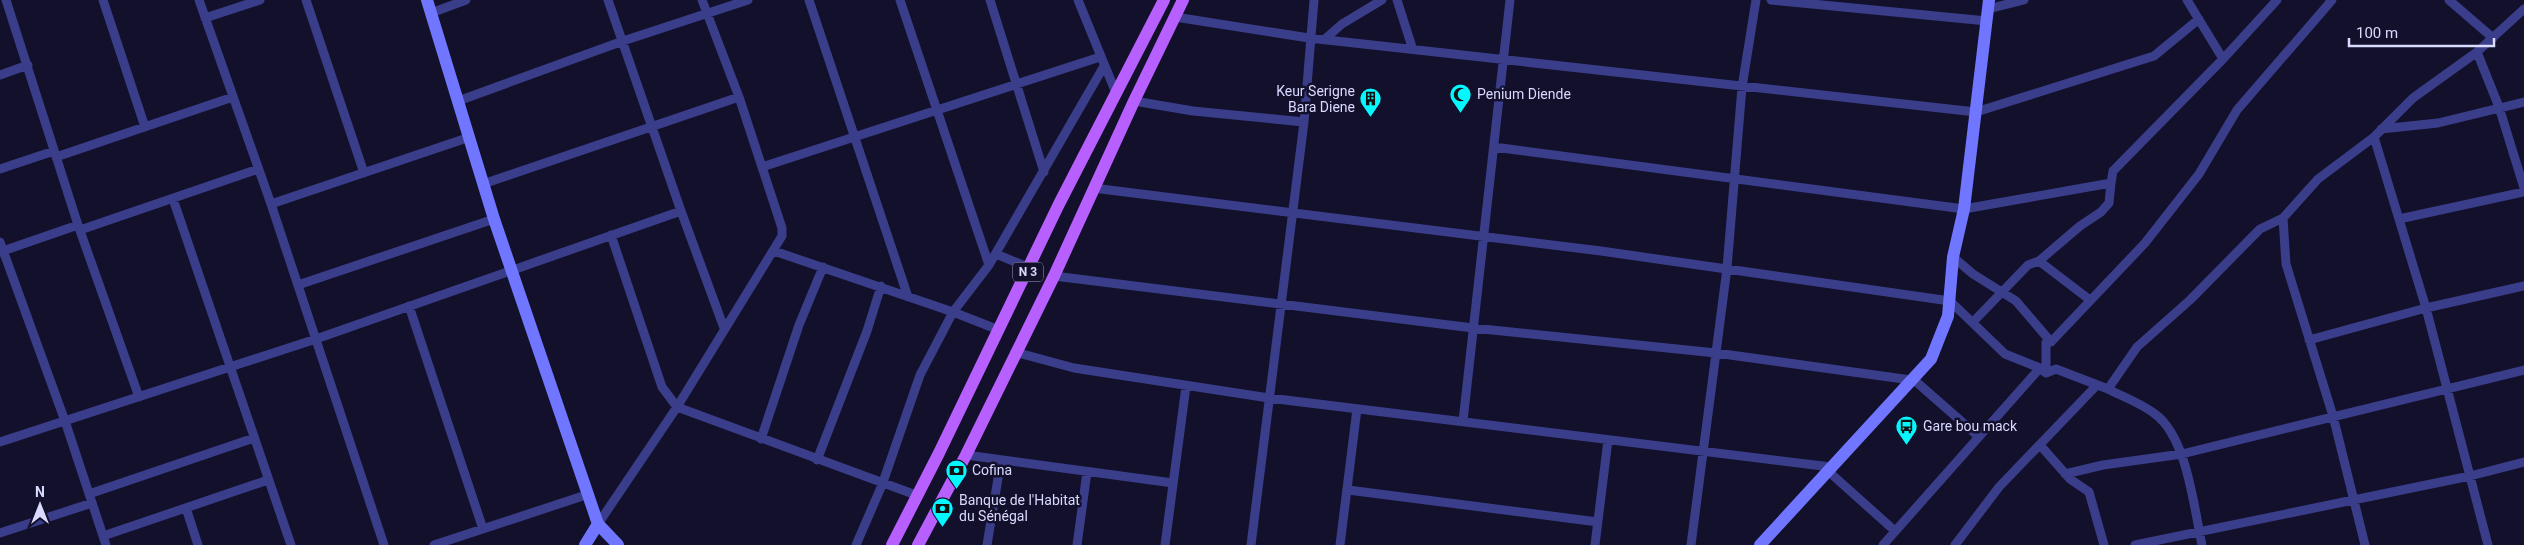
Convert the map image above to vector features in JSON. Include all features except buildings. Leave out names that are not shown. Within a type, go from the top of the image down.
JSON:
[{"type":"main road","name":"N 3","points":[[892,545],[1030,268],[1059,204],[1164,0]]},
{"type":"main road","name":"N 3","points":[[918,545],[966,455],[1054,276],[1093,188],[1183,0]]},
{"type":"street","points":[[6,0],[79,227],[139,397]]},
{"type":"street","points":[[103,0],[144,127]]},
{"type":"street","points":[[200,0],[298,285],[384,545]]},
{"type":"street","points":[[205,18],[260,0]]},
{"type":"street","points":[[306,0],[364,173]]},
{"type":"street","points":[[427,0],[494,219],[598,524],[618,545]]},
{"type":"street","points":[[431,13],[466,0]]},
{"type":"street","points":[[608,0],[680,211],[724,328]]},
{"type":"street","points":[[585,545],[677,407],[782,236],[782,228],[762,167],[702,0]]},
{"type":"street","points":[[458,101],[623,41],[748,0]]},
{"type":"street","points":[[809,0],[908,297]]},
{"type":"street","points":[[900,0],[990,265]]},
{"type":"street","points":[[990,0],[1044,172]]},
{"type":"street","points":[[1078,0],[1116,93]]},
{"type":"street","points":[[1250,545],[1304,122],[1309,38],[1314,0]]},
{"type":"street","points":[[1326,39],[1342,24],[1382,0]]},
{"type":"street","points":[[1397,0],[1412,48]]},
{"type":"street","points":[[1463,421],[1510,0]]},
{"type":"street","points":[[1691,545],[1726,268],[1742,87],[1756,0]]},
{"type":"street","points":[[1771,0],[1988,10],[2024,0]]},
{"type":"street","points":[[2188,0],[2223,59]]},
{"type":"street","points":[[1973,322],[2028,265],[2039,262],[2109,203],[2113,171],[2223,59],[2277,0]]},
{"type":"street","points":[[1883,545],[1978,436],[2043,370],[2046,342],[2051,342],[2145,242],[2198,174],[2237,110],[2332,0]]},
{"type":"street","points":[[2453,1],[2493,38]]},
{"type":"street","points":[[2108,389],[2138,347],[2190,300],[2260,229],[2283,218],[2318,179],[2374,137],[2413,98],[2477,52],[2524,9]]},
{"type":"street","points":[[1760,545],[1931,359],[1948,316],[1953,257],[1964,209],[1988,10]]},
{"type":"street","points":[[1175,17],[1309,38],[1976,112],[2154,56],[2198,19]]},
{"type":"street","points":[[2477,52],[2499,108],[2524,188]]},
{"type":"street","points":[[762,167],[1100,57]]},
{"type":"street","points":[[0,75],[28,65]]},
{"type":"street","points":[[856,545],[882,484],[920,375],[953,312],[990,265],[1030,191],[1044,172],[1104,66]]},
{"type":"street","points":[[0,169],[144,127],[233,97]]},
{"type":"street","points":[[484,184],[738,97]]},
{"type":"street","points":[[1134,101],[1202,112],[1304,122]]},
{"type":"street","points":[[2381,129],[2438,123],[2524,102]]},
{"type":"street","points":[[270,204],[470,137]]},
{"type":"street","points":[[2374,137],[2426,308],[2488,545]]},
{"type":"street","points":[[1494,147],[1964,209],[2111,184]]},
{"type":"street","points":[[2,252],[173,199],[258,169]]},
{"type":"street","points":[[1093,188],[1484,236],[1726,268],[1950,301],[2005,354],[2043,370],[2056,369],[2108,389],[2155,414],[2166,424],[2182,454],[2202,545]]},
{"type":"street","points":[[2399,219],[2524,192]]},
{"type":"street","points":[[173,199],[291,545]]},
{"type":"street","points":[[0,442],[316,339],[680,211]]},
{"type":"street","points":[[2283,218],[2286,264],[2333,416],[2365,545]]},
{"type":"street","points":[[298,285],[494,219]]},
{"type":"street","points":[[611,235],[662,387],[677,407],[916,496]]},
{"type":"street","points":[[0,242],[106,545]]},
{"type":"street","points":[[774,251],[881,286],[999,330]]},
{"type":"street","points":[[996,254],[1030,268]]},
{"type":"street","points":[[1953,257],[2000,293],[2016,301],[2051,342]]},
{"type":"street","points":[[2039,262],[2090,300]]},
{"type":"street","points":[[761,439],[799,325],[823,267]]},
{"type":"street","points":[[1054,276],[1473,328],[1716,353],[1912,380],[1978,436]]},
{"type":"street","points":[[817,460],[867,331],[881,286]]},
{"type":"street","points":[[2309,340],[2426,308],[2524,286]]},
{"type":"street","points":[[409,306],[482,529]]},
{"type":"street","points":[[1015,352],[1074,368],[1269,398],[1463,421],[1829,469],[1895,531]]},
{"type":"street","points":[[2065,474],[2103,465],[2182,454],[2524,370]]},
{"type":"street","points":[[1165,545],[1186,386]]},
{"type":"street","points":[[1956,545],[1999,487],[2097,386]]},
{"type":"street","points":[[1340,545],[1357,409]]},
{"type":"street","points":[[89,494],[254,438]]},
{"type":"street","points":[[1595,545],[1608,440]]},
{"type":"street","points":[[2040,444],[2065,474],[2089,492],[2104,545]]},
{"type":"street","points":[[966,455],[1174,483]]},
{"type":"street","points":[[987,545],[1001,460]]},
{"type":"street","points":[[2135,545],[2470,476],[2524,462]]},
{"type":"street","points":[[1076,545],[1087,472]]},
{"type":"street","points":[[102,536],[268,480]]},
{"type":"street","points":[[1348,490],[1598,522]]},
{"type":"street","points":[[434,545],[589,494]]},
{"type":"street","points":[[0,533],[92,503]]},
{"type":"street","points":[[186,508],[198,545]]},
{"type":"place","name":"Penium Diende","points":[[1461,113]]},
{"type":"place","name":"Keur Serigne Bara Diene","points":[[1371,118]]},
{"type":"place","name":"Gare bou mack","points":[[1907,445]]},
{"type":"place","name":"Cofina","points":[[956,489]]},
{"type":"place","name":"Banque de l'Habitat du Sénégal","points":[[943,527]]}]
